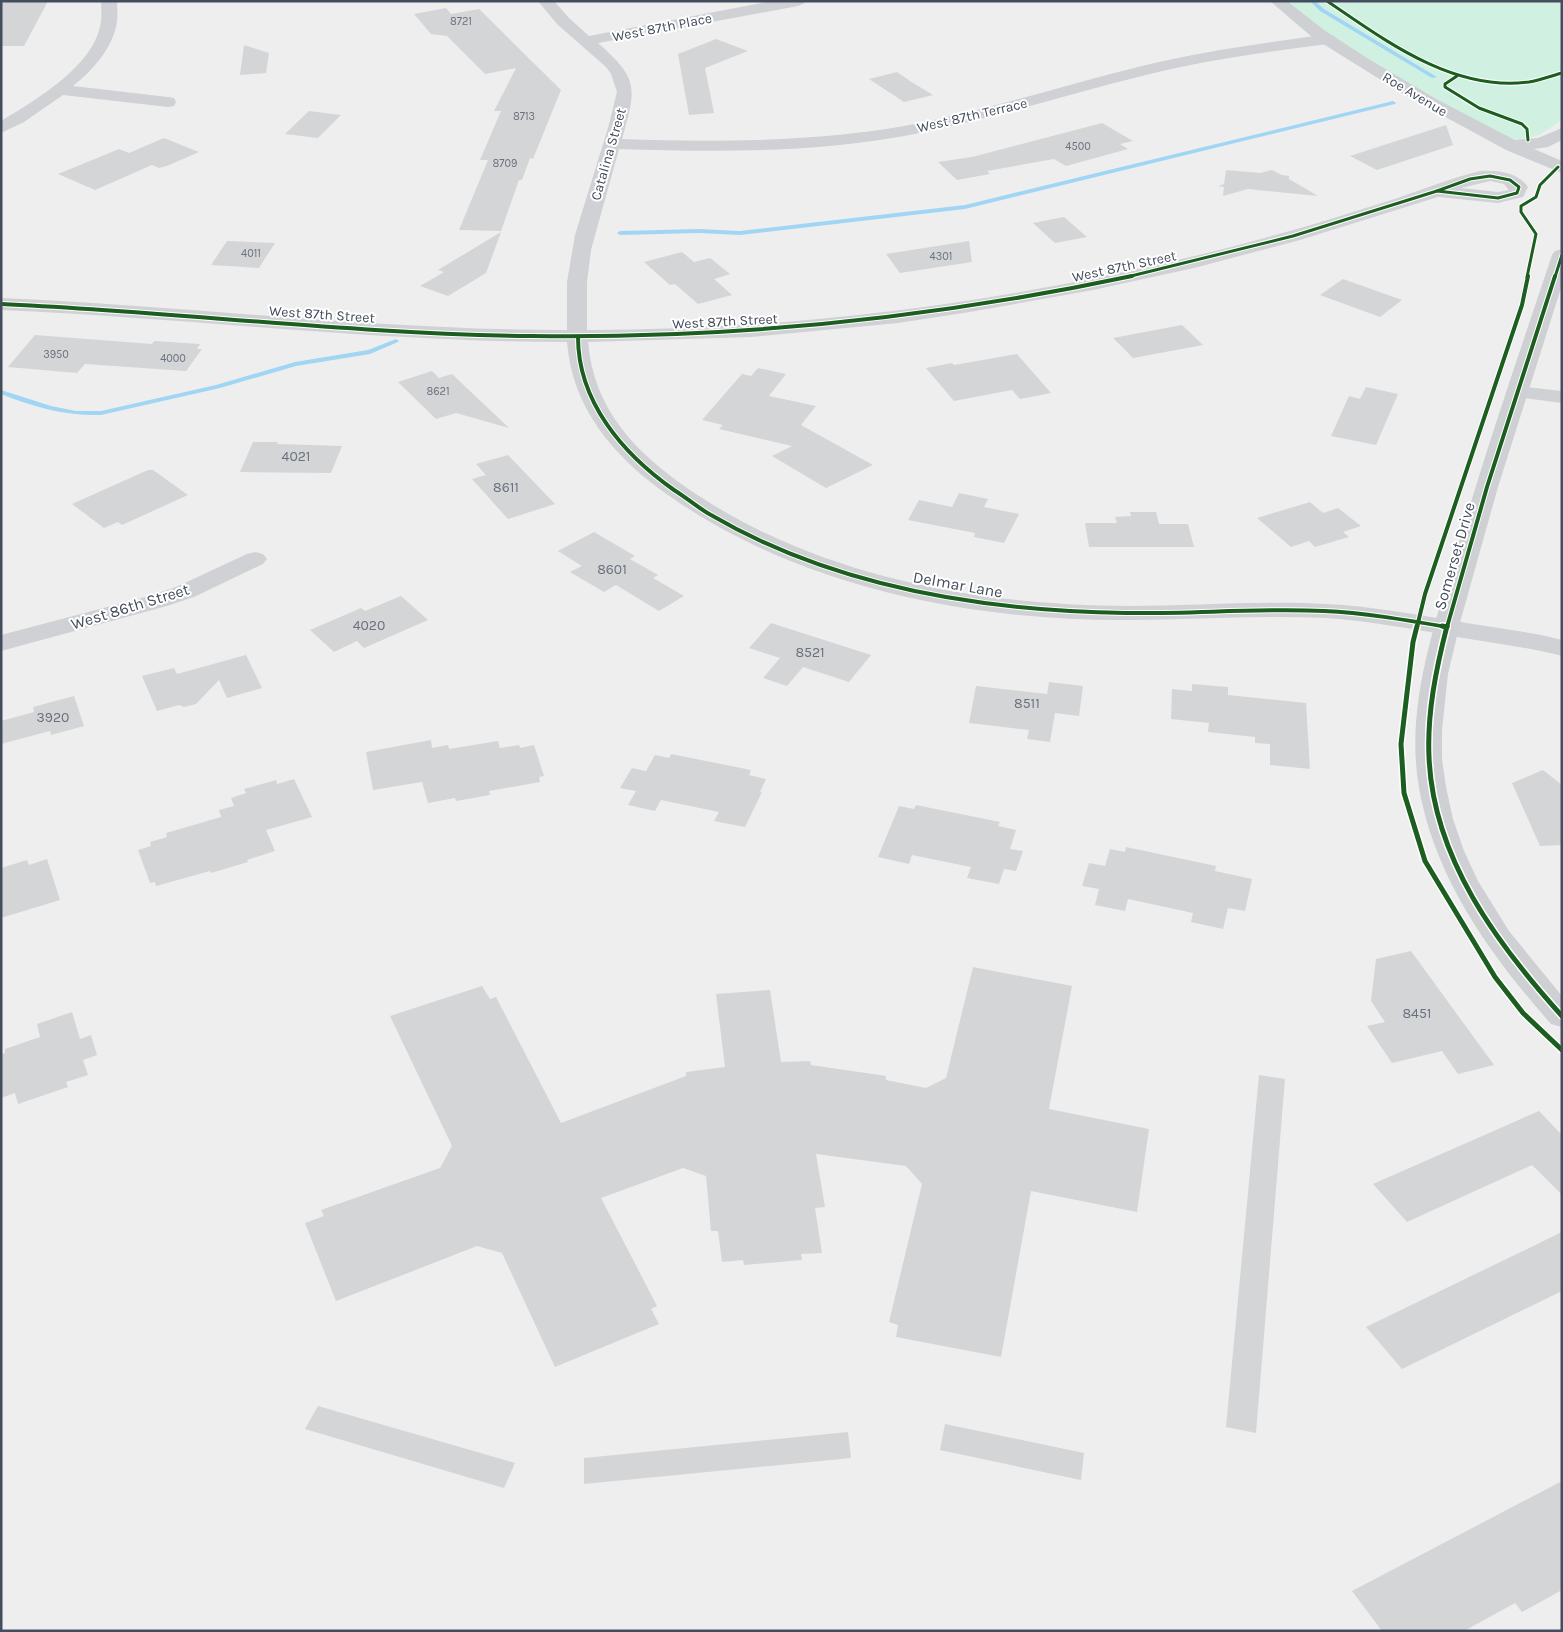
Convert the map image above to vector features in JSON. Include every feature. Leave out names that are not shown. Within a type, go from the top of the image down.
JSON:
[{"type":"street","points":[[1,128],[61,90],[91,58],[104,38],[110,10],[109,1]]},
{"type":"street","name":"Catalina Street","points":[[546,1],[563,21],[612,64],[624,85],[625,92],[583,239],[578,275],[578,337]]},
{"type":"street","name":"West 87th Place","points":[[586,41],[798,1]]},
{"type":"street","name":"Roe Avenue","points":[[1278,1],[1328,39],[1446,113],[1512,146],[1562,168]]},
{"type":"street","name":"West 87th Terrace","points":[[611,144],[686,146],[787,144],[884,134],[976,115],[1179,63],[1328,39]]},
{"type":"street","points":[[61,90],[168,102]]},
{"type":"street","points":[[1512,146],[1542,143],[1562,133]]},
{"type":"street","name":"West 87th Street","points":[[1,304],[453,334],[578,337],[714,334],[786,329],[961,308],[1051,293],[1194,263],[1328,227],[1434,192]]},
{"type":"street","name":"Somerset Drive","points":[[1562,256],[1480,508],[1447,627],[1431,694],[1428,736],[1432,787],[1446,840],[1466,884],[1492,930],[1534,986],[1562,1016]]},
{"type":"street","name":"Delmar Lane","points":[[578,337],[582,376],[595,406],[618,438],[640,462],[680,495],[757,539],[809,560],[869,579],[934,594],[1002,606],[1072,612],[1299,610],[1355,613],[1447,627],[1562,648]]},
{"type":"street","points":[[1517,392],[1562,397]]},
{"type":"street","name":"West 86th Street","points":[[1,643],[158,602],[185,592],[255,559]]},
{"type":"green space","points":[[1278,1],[1562,1],[1562,120],[1539,135],[1520,140],[1513,139],[1475,120],[1446,113]]},
{"type":"building","points":[[1,1],[48,1],[24,46],[1,46]]},
{"type":"building","points":[[446,8],[451,14],[479,9],[561,90],[533,159],[530,158],[522,180],[519,180],[501,231],[459,230],[488,160],[480,160],[501,111],[494,111],[516,68],[485,74],[447,36],[431,34],[414,14]]},
{"type":"building","points":[[716,39],[748,51],[705,68],[714,113],[689,115],[678,54]]},
{"type":"building","points":[[244,45],[269,53],[266,73],[240,75]]},
{"type":"building","points":[[897,72],[933,95],[904,102],[869,79]]},
{"type":"building","points":[[309,111],[341,115],[318,138],[285,134]]},
{"type":"building","points":[[1102,123],[1133,141],[1120,144],[1128,149],[1066,166],[1054,159],[987,171],[990,174],[957,180],[938,162],[972,157]]},
{"type":"building","points":[[1446,125],[1453,145],[1377,170],[1350,156]]},
{"type":"building","points":[[164,138],[199,152],[167,166],[159,168],[152,165],[95,190],[58,174],[119,149],[129,153]]},
{"type":"building","points":[[1226,170],[1260,173],[1272,170],[1289,176],[1289,179],[1318,196],[1248,189],[1223,196],[1224,187],[1218,186],[1224,184]]},
{"type":"building","points":[[1064,217],[1087,237],[1055,243],[1033,223]]},
{"type":"building","points":[[501,232],[486,273],[448,296],[420,286],[444,272],[438,270]]},
{"type":"building","points":[[227,241],[275,243],[259,268],[211,265]]},
{"type":"building","points":[[969,241],[972,262],[900,273],[886,254]]},
{"type":"building","points":[[682,252],[694,262],[710,258],[730,274],[714,279],[732,295],[698,304],[675,284],[670,285],[644,262]]},
{"type":"building","points":[[1343,279],[1402,300],[1380,317],[1320,295]]},
{"type":"building","points":[[1182,325],[1203,345],[1133,358],[1113,338]]},
{"type":"building","points":[[35,335],[152,344],[154,341],[200,344],[197,349],[202,349],[186,371],[85,364],[77,373],[8,367]]},
{"type":"building","points":[[1017,354],[1051,393],[1020,399],[1012,390],[954,401],[926,368],[952,363],[954,365]]},
{"type":"building","points":[[758,368],[786,374],[769,396],[816,406],[801,425],[873,465],[826,488],[772,456],[792,446],[719,429],[723,425],[702,420],[742,374],[751,376]]},
{"type":"building","points":[[432,371],[439,378],[452,374],[509,428],[456,413],[436,419],[398,382]]},
{"type":"building","points":[[1366,387],[1398,394],[1376,445],[1331,436],[1349,396],[1360,399]]},
{"type":"building","points":[[253,442],[342,446],[331,473],[240,472]]},
{"type":"building","points":[[508,455],[555,504],[508,519],[472,479],[486,475],[476,464]]},
{"type":"building","points":[[148,470],[153,470],[188,495],[122,525],[118,522],[104,528],[72,504]]},
{"type":"building","points":[[959,493],[988,499],[984,507],[1019,514],[1004,543],[974,537],[975,533],[908,520],[919,500],[952,507]]},
{"type":"building","points":[[1310,502],[1323,513],[1338,508],[1361,526],[1343,532],[1349,537],[1315,547],[1309,541],[1291,547],[1257,518]]},
{"type":"building","points":[[1130,512],[1156,512],[1159,524],[1188,524],[1194,547],[1089,547],[1085,523],[1117,523],[1115,517],[1131,516]]},
{"type":"building","points":[[594,532],[635,556],[630,559],[658,575],[653,578],[684,596],[659,611],[616,585],[604,592],[570,572],[582,566],[558,551]]},
{"type":"building","points":[[401,596],[428,620],[364,648],[357,641],[334,652],[310,630],[361,608],[365,611]]},
{"type":"building","points":[[771,623],[871,655],[849,682],[803,667],[787,686],[763,678],[780,658],[749,648]]},
{"type":"building","points":[[246,655],[262,688],[227,698],[219,680],[196,704],[184,707],[179,705],[157,711],[142,676],[174,668],[177,674]]},
{"type":"building","points":[[1049,682],[1083,686],[1079,716],[1055,713],[1050,742],[1027,739],[1029,730],[969,723],[976,686],[1047,694]]},
{"type":"building","points":[[1192,684],[1228,687],[1228,695],[1306,703],[1310,769],[1270,765],[1270,744],[1255,743],[1255,737],[1208,732],[1209,723],[1171,719],[1172,689],[1192,691]]},
{"type":"building","points":[[74,696],[84,726],[51,735],[50,731],[1,744],[1,721],[34,712],[33,707]]},
{"type":"building","points":[[431,740],[432,748],[448,745],[449,749],[498,741],[500,748],[519,745],[520,748],[534,745],[544,776],[539,777],[540,782],[489,791],[490,795],[456,801],[455,798],[428,803],[422,782],[373,790],[366,752]]},
{"type":"building","points":[[671,754],[751,770],[749,775],[766,779],[760,792],[762,792],[745,827],[714,821],[719,812],[661,800],[655,811],[628,805],[636,791],[620,788],[632,768],[646,771],[655,755],[669,758]]},
{"type":"building","points":[[1543,770],[1562,785],[1562,845],[1540,846],[1512,783]]},
{"type":"building","points":[[294,779],[312,817],[266,830],[275,851],[247,860],[248,862],[211,873],[210,871],[156,886],[155,882],[150,883],[138,850],[151,846],[150,842],[167,837],[166,833],[221,817],[219,810],[234,806],[231,798],[246,793],[244,789],[276,780],[277,784]]},
{"type":"building","points":[[916,805],[1000,822],[998,826],[1016,830],[1010,849],[1023,851],[1016,871],[1004,869],[999,884],[967,878],[971,867],[912,855],[909,864],[878,857],[899,806],[914,809]]},
{"type":"building","points":[[1126,847],[1216,866],[1215,871],[1252,879],[1245,911],[1228,908],[1223,929],[1191,922],[1193,913],[1128,899],[1125,911],[1095,905],[1099,889],[1082,886],[1089,863],[1105,866],[1110,849],[1125,852]]},
{"type":"building","points":[[47,859],[60,900],[1,918],[1,868],[27,860],[29,865]]},
{"type":"building","points":[[1411,951],[1494,1065],[1458,1074],[1442,1051],[1392,1063],[1367,1026],[1385,1022],[1371,1001],[1376,959]]},
{"type":"building","points":[[973,967],[1072,986],[1049,1109],[1149,1129],[1137,1212],[1031,1191],[1001,1357],[896,1337],[898,1325],[889,1322],[922,1184],[906,1166],[816,1154],[825,1207],[815,1208],[822,1253],[801,1254],[802,1260],[744,1265],[743,1260],[722,1262],[718,1231],[711,1231],[706,1176],[683,1168],[601,1198],[657,1306],[651,1309],[659,1324],[555,1367],[502,1253],[477,1246],[336,1301],[305,1223],[324,1216],[321,1210],[440,1168],[452,1146],[390,1016],[482,986],[490,999],[496,997],[561,1123],[686,1076],[686,1072],[725,1067],[716,994],[770,990],[781,1062],[810,1061],[811,1065],[886,1076],[886,1080],[926,1088],[946,1078]]},
{"type":"building","points":[[72,1012],[80,1039],[91,1035],[97,1055],[83,1060],[88,1075],[66,1082],[68,1087],[18,1104],[15,1093],[1,1098],[1,1054],[5,1053],[5,1049],[40,1037],[37,1024]]},
{"type":"building","points":[[1259,1075],[1285,1079],[1256,1433],[1226,1427]]},
{"type":"building","points":[[1539,1111],[1562,1135],[1562,1195],[1532,1165],[1407,1222],[1373,1184]]},
{"type":"building","points":[[1562,1232],[1562,1291],[1402,1369],[1366,1327]]},
{"type":"building","points":[[318,1406],[515,1463],[504,1488],[305,1429]]},
{"type":"building","points":[[945,1424],[1084,1453],[1081,1480],[940,1450]]},
{"type":"building","points":[[848,1432],[851,1458],[584,1484],[584,1458]]},
{"type":"building","points":[[1562,1481],[1562,1590],[1522,1612],[1515,1603],[1464,1631],[1382,1631],[1352,1591]]},
{"type":"waterway","points":[[1312,1],[1322,10],[1434,77]]},
{"type":"waterway","points":[[620,233],[699,231],[740,233],[965,207],[1393,103]]},
{"type":"waterway","points":[[1,392],[25,401],[63,411],[101,413],[218,387],[295,364],[370,352],[396,341]]},
{"type":"cycle path","points":[[1327,1],[1409,53],[1437,67],[1467,78],[1497,83],[1529,82],[1562,73]]},
{"type":"cycle path","points":[[1457,76],[1445,84],[1445,87],[1479,108],[1522,124],[1527,129],[1528,140]]},
{"type":"cycle path","points":[[1558,167],[1540,185],[1536,197],[1521,206],[1521,212],[1536,234],[1522,305],[1425,594],[1413,642],[1401,744],[1404,793],[1425,861],[1495,977],[1523,1013],[1562,1050]]},
{"type":"cycle path","points":[[1,304],[115,310],[343,328],[531,336],[678,334],[825,325],[898,317],[970,306],[1144,274],[1243,250],[1342,222],[1470,179],[1480,177],[1500,177],[1510,180],[1519,187],[1517,193],[1498,198],[1435,191]]},
{"type":"cycle path","points":[[1562,255],[1499,448],[1456,592],[1436,674],[1429,730],[1429,759],[1432,787],[1439,819],[1450,851],[1464,881],[1498,939],[1518,966],[1562,1016]]},
{"type":"cycle path","points":[[578,337],[580,366],[588,392],[604,421],[637,459],[662,481],[710,514],[764,542],[822,565],[882,583],[944,596],[1007,606],[1126,613],[1268,610],[1326,611],[1377,616],[1447,627]]}]
